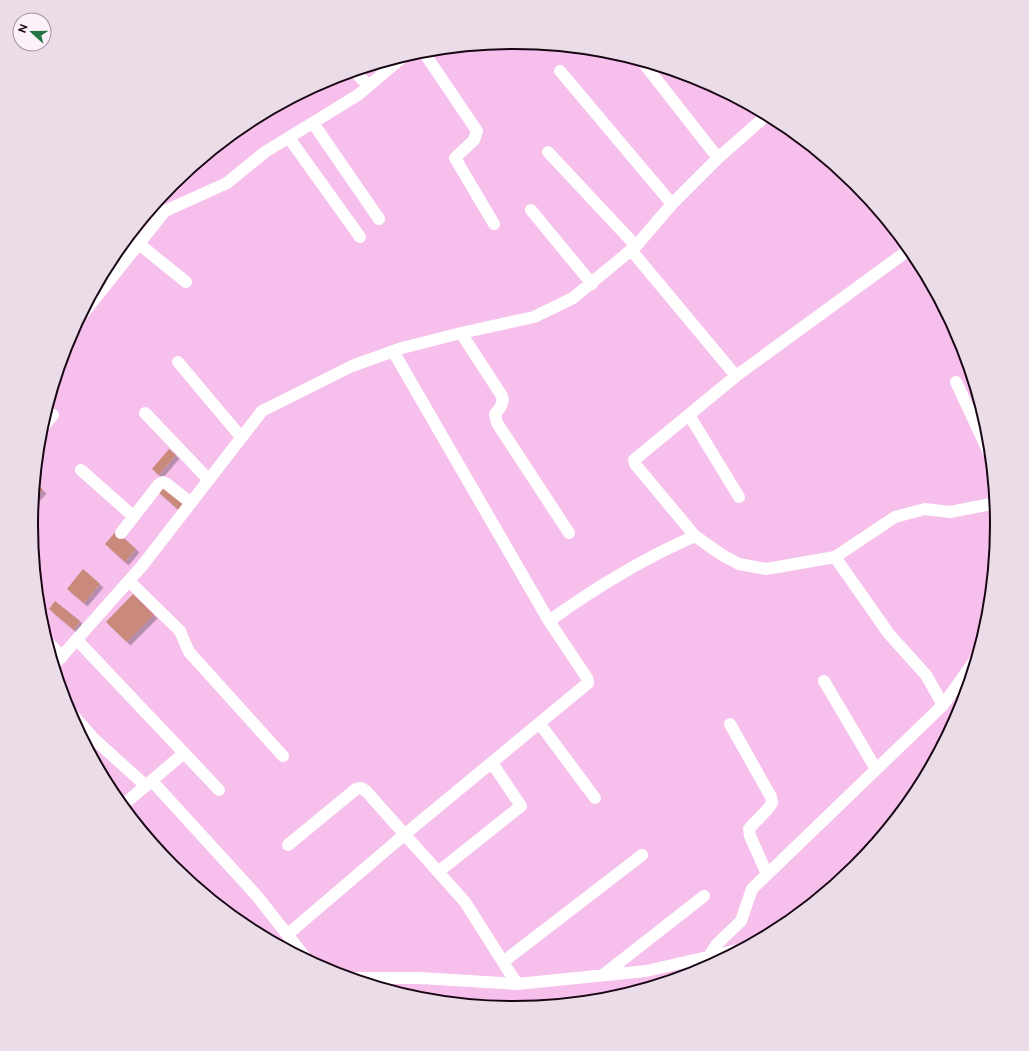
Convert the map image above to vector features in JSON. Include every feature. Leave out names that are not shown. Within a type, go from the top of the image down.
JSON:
[{"type":"street","points":[[426,57],[477,131],[477,135],[474,140],[455,158],[494,224]]},
{"type":"street","points":[[97,296],[165,211],[227,183],[265,152],[358,95],[394,64]]},
{"type":"street","points":[[647,68],[718,158]]},
{"type":"street","points":[[560,71],[672,204]]},
{"type":"street","points":[[358,75],[368,85]]},
{"type":"street","points":[[58,661],[129,582],[262,411],[269,406],[352,366],[393,351],[461,333],[540,315],[573,298],[592,284],[634,248],[672,204],[718,158],[763,119]]},
{"type":"street","points":[[313,123],[379,218]]},
{"type":"street","points":[[289,138],[360,237]]},
{"type":"street","points":[[548,152],[634,248],[736,376]]},
{"type":"street","points":[[531,210],[592,284]]},
{"type":"street","points":[[139,244],[186,282]]},
{"type":"street","points":[[905,253],[736,376],[634,460],[635,464],[695,536],[722,555],[739,564],[766,569],[835,557],[895,518],[925,509],[950,512],[990,504]]},
{"type":"street","points":[[461,333],[502,396],[504,401],[502,406],[495,414],[497,423],[569,533]]},
{"type":"street","points":[[288,934],[404,835],[588,683],[587,678],[550,621],[393,351]]},
{"type":"street","points":[[178,362],[241,437]]},
{"type":"street","points":[[956,382],[983,440]]},
{"type":"street","points":[[145,413],[209,480]]},
{"type":"street","points":[[50,418],[53,415]]},
{"type":"street","points":[[688,415],[739,497]]},
{"type":"street","points":[[81,470],[133,516]]},
{"type":"street","points":[[121,534],[133,516],[159,484],[163,482],[191,503]]},
{"type":"street","points":[[550,621],[584,596],[668,548],[695,536]]},
{"type":"street","points":[[835,557],[889,634],[926,675],[943,705]]},
{"type":"street","points":[[129,582],[180,631],[189,652],[283,756]]},
{"type":"street","points":[[77,640],[219,790]]},
{"type":"street","points":[[709,956],[717,944],[741,920],[752,889],[943,705],[969,668]]},
{"type":"street","points":[[824,681],[876,769]]},
{"type":"street","points":[[540,724],[595,798]]},
{"type":"street","points":[[730,724],[771,797],[772,803],[769,808],[756,819],[749,829],[750,836],[766,874]]},
{"type":"street","points":[[82,725],[93,738],[149,783],[257,896],[302,952]]},
{"type":"street","points":[[126,802],[184,753]]},
{"type":"street","points":[[438,872],[521,806],[492,763]]},
{"type":"street","points":[[288,845],[356,789],[361,788],[366,790],[404,835],[465,902],[517,984]]},
{"type":"street","points":[[503,962],[642,855]]},
{"type":"street","points":[[603,975],[704,896]]},
{"type":"street","points":[[381,983],[517,984],[646,971],[726,952]]},
{"type":"building","points":[[169,449],[176,455],[159,475],[152,469]]},
{"type":"building","points":[[161,483],[187,507],[182,513],[155,489]]},
{"type":"building","points":[[40,487],[43,490],[39,495]]},
{"type":"building","points":[[116,531],[136,549],[125,562],[105,544]]},
{"type":"building","points":[[83,569],[100,584],[84,603],[67,589]]},
{"type":"building","points":[[133,594],[154,615],[127,642],[106,622]]},
{"type":"building","points":[[55,601],[80,621],[74,630],[49,609]]}]
